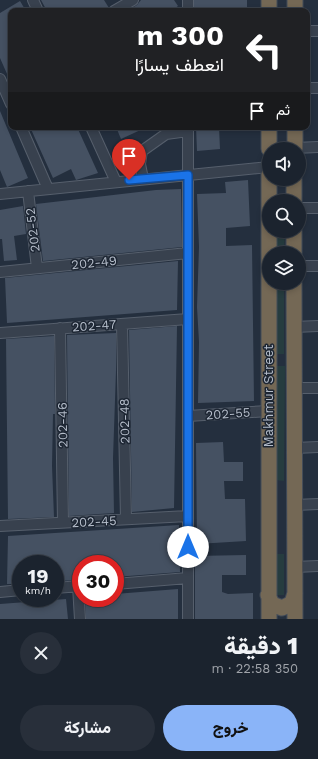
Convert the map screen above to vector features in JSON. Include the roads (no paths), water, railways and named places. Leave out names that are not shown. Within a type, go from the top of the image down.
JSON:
[{"type":"highway","points":[[269,130],[269,142]]},
{"type":"highway","points":[[295,130],[295,142]]},
{"type":"highway","name":"Makhmur Street","points":[[269,186],[269,619]]},
{"type":"highway","name":"Makhmur Street","points":[[294,290],[295,619]]},
{"type":"highway","points":[[268,595],[272,604],[282,608],[292,604],[295,593]]},
{"type":"street","points":[[119,8],[133,0]]},
{"type":"street","points":[[0,79],[8,97]]},
{"type":"street","points":[[22,130],[48,189]]},
{"type":"street","points":[[92,130],[116,182]]},
{"type":"street","points":[[143,179],[140,164],[142,151],[166,134],[184,130]]},
{"type":"street","points":[[188,130],[188,619]]},
{"type":"street","points":[[306,148],[318,147]]},
{"type":"street","points":[[0,194],[262,168]]},
{"type":"street","name":"202-52","points":[[28,191],[37,268]]},
{"type":"street","points":[[306,208],[318,208]]},
{"type":"street","name":"202-49","points":[[0,272],[188,253]]},
{"type":"street","points":[[306,266],[318,266]]},
{"type":"street","name":"202-47","points":[[0,333],[188,319]]},
{"type":"street","name":"202-48","points":[[122,324],[126,519]]},
{"type":"street","points":[[294,327],[318,326]]},
{"type":"street","name":"202-46","points":[[60,328],[63,523]]},
{"type":"street","points":[[294,388],[318,388]]},
{"type":"street","name":"202-55","points":[[188,416],[268,411]]},
{"type":"street","points":[[295,448],[318,447]]},
{"type":"street","points":[[295,505],[318,504]]},
{"type":"street","name":"202-45","points":[[0,526],[188,516]]},
{"type":"street","points":[[295,567],[318,566]]},
{"type":"street","points":[[124,583],[188,578]]},
{"type":"street","points":[[0,592],[12,591]]},
{"type":"street","points":[[80,607],[80,619]]}]
